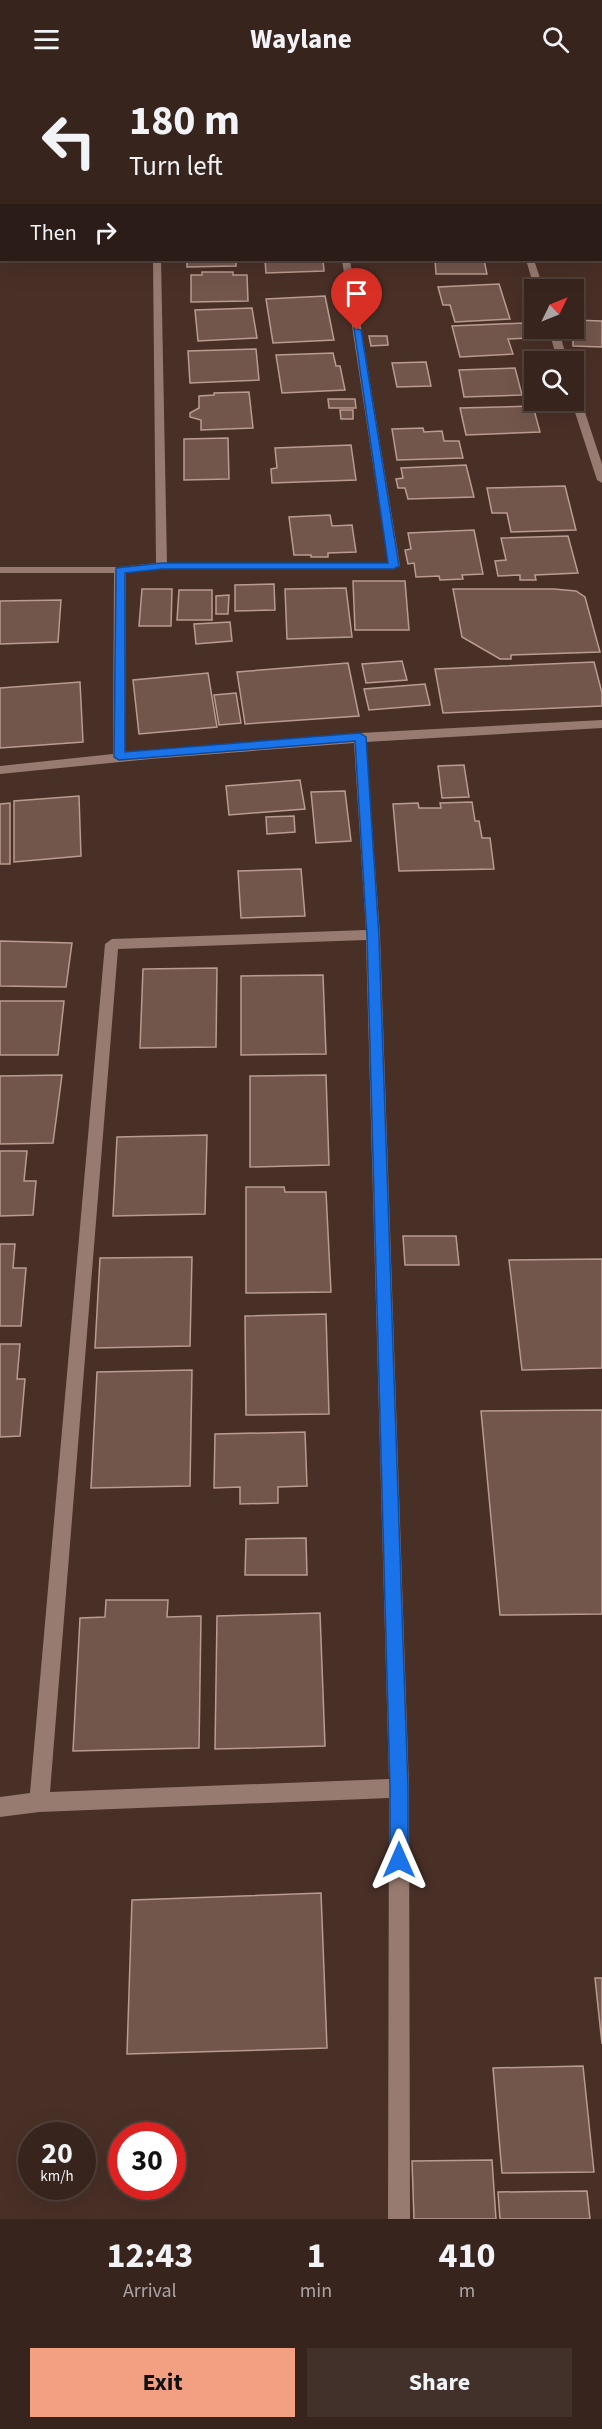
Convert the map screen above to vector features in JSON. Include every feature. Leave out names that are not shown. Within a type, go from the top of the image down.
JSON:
[{"type":"street","points":[[157,261],[162,566]]},
{"type":"street","points":[[0,570],[120,570],[162,566],[394,566],[346,261]]},
{"type":"street","points":[[530,261],[536,279]]},
{"type":"street","points":[[580,411],[602,480]]},
{"type":"street","points":[[119,757],[120,570]]},
{"type":"street","points":[[0,770],[119,757],[360,737],[602,724]]},
{"type":"street","points":[[360,737],[373,936],[399,1788],[399,2219]]},
{"type":"street","points":[[39,1802],[112,944],[373,936]]},
{"type":"street","points":[[0,1807],[39,1802],[399,1788]]},
{"type":"building","points":[[187,261],[236,261],[236,266],[187,267]]},
{"type":"building","points":[[265,261],[323,261],[324,271],[266,273]]},
{"type":"building","points":[[435,261],[484,261],[487,274],[436,274]]},
{"type":"building","points":[[202,272],[233,272],[233,275],[247,275],[248,301],[191,302],[191,275],[202,275]]},
{"type":"building","points":[[499,284],[510,319],[455,322],[450,305],[443,305],[438,287]]},
{"type":"building","points":[[325,296],[334,340],[273,343],[266,299]]},
{"type":"building","points":[[252,308],[257,338],[198,341],[195,310]]},
{"type":"building","points":[[584,320],[602,321],[602,347],[573,346],[573,339],[584,339]]},
{"type":"building","points":[[524,323],[524,338],[508,339],[513,354],[460,357],[452,326]]},
{"type":"building","points":[[369,336],[387,336],[388,345],[371,346]]},
{"type":"building","points":[[256,349],[259,380],[190,383],[188,351]]},
{"type":"building","points":[[333,353],[336,366],[340,366],[345,390],[282,393],[276,355]]},
{"type":"building","points":[[426,362],[431,386],[397,387],[392,363]]},
{"type":"building","points":[[515,368],[522,395],[464,397],[459,370]]},
{"type":"building","points":[[249,392],[253,428],[201,430],[201,420],[190,417],[190,413],[199,408],[199,396]]},
{"type":"building","points":[[328,399],[355,399],[356,408],[329,408]]},
{"type":"building","points":[[524,406],[524,411],[534,411],[540,432],[466,435],[460,408]]},
{"type":"building","points":[[340,410],[353,410],[353,419],[341,419]]},
{"type":"building","points":[[423,428],[424,432],[442,431],[444,441],[459,441],[463,458],[397,460],[392,429]]},
{"type":"building","points":[[228,438],[229,479],[184,480],[184,439]]},
{"type":"building","points":[[351,445],[356,480],[272,483],[271,469],[277,468],[275,448]]},
{"type":"building","points":[[466,465],[474,497],[408,499],[405,488],[398,488],[396,479],[403,478],[401,468]]},
{"type":"building","points":[[565,486],[576,530],[511,532],[507,513],[492,513],[487,488]]},
{"type":"building","points":[[330,515],[332,526],[352,525],[356,552],[328,553],[328,557],[294,555],[289,517]]},
{"type":"building","points":[[474,530],[483,574],[462,575],[463,579],[440,580],[439,576],[416,577],[414,563],[408,564],[405,550],[411,549],[408,533]]},
{"type":"building","points":[[568,536],[578,573],[535,575],[536,580],[520,580],[520,575],[498,576],[495,561],[506,560],[501,538]]},
{"type":"building","points":[[353,581],[405,581],[409,630],[355,630]]},
{"type":"building","points":[[274,584],[275,610],[235,611],[235,585]]},
{"type":"building","points":[[346,588],[352,637],[287,639],[285,589]]},
{"type":"building","points":[[142,589],[172,589],[171,626],[139,626]]},
{"type":"building","points":[[453,589],[576,591],[585,597],[600,652],[511,655],[511,659],[500,659],[462,637]]},
{"type":"building","points":[[179,590],[212,590],[212,620],[177,620]]},
{"type":"building","points":[[229,595],[228,614],[216,614],[216,596]]},
{"type":"building","points":[[61,600],[58,642],[0,644],[0,601]]},
{"type":"building","points":[[230,622],[232,641],[196,644],[194,624]]},
{"type":"building","points":[[402,661],[407,680],[366,683],[362,664]]},
{"type":"building","points":[[594,662],[602,693],[602,706],[443,713],[435,669]]},
{"type":"building","points":[[348,663],[359,716],[245,724],[237,672]]},
{"type":"building","points":[[208,673],[217,727],[139,734],[133,680]]},
{"type":"building","points":[[80,682],[83,742],[0,748],[0,688]]},
{"type":"building","points":[[425,684],[430,705],[369,710],[364,689]]},
{"type":"building","points":[[236,693],[241,723],[219,725],[214,695]]},
{"type":"building","points":[[464,765],[469,797],[442,798],[438,766]]},
{"type":"building","points":[[300,780],[305,809],[229,815],[226,786]]},
{"type":"building","points":[[345,791],[351,841],[316,843],[311,792]]},
{"type":"building","points":[[79,796],[81,856],[14,862],[14,801]]},
{"type":"building","points":[[472,802],[475,821],[479,821],[482,838],[490,838],[494,869],[399,871],[393,804],[418,803],[419,808],[441,808],[440,803]]},
{"type":"building","points":[[10,803],[10,864],[0,864],[0,804]]},
{"type":"building","points":[[294,816],[295,832],[267,834],[266,817]]},
{"type":"building","points":[[301,869],[305,916],[241,918],[238,871]]},
{"type":"building","points":[[0,941],[72,943],[66,987],[0,986]]},
{"type":"building","points":[[217,968],[216,1047],[140,1048],[143,969]]},
{"type":"building","points":[[323,975],[326,1054],[241,1055],[241,976]]},
{"type":"building","points":[[0,1001],[64,1001],[58,1055],[0,1055]]},
{"type":"building","points":[[62,1075],[53,1143],[0,1144],[0,1076]]},
{"type":"building","points":[[326,1075],[329,1165],[250,1167],[250,1076]]},
{"type":"building","points":[[207,1135],[205,1214],[113,1216],[117,1137]]},
{"type":"building","points":[[0,1151],[27,1151],[24,1181],[36,1181],[33,1215],[0,1216]]},
{"type":"building","points":[[246,1187],[284,1187],[285,1192],[326,1192],[331,1292],[246,1293]]},
{"type":"building","points":[[403,1236],[456,1236],[459,1265],[405,1265]]},
{"type":"building","points":[[0,1244],[15,1244],[13,1268],[26,1268],[21,1326],[0,1326]]},
{"type":"building","points":[[192,1257],[190,1346],[95,1348],[100,1258]]},
{"type":"building","points":[[602,1259],[602,1368],[522,1370],[509,1260]]},
{"type":"building","points":[[326,1314],[329,1414],[246,1415],[245,1316]]},
{"type":"building","points":[[0,1344],[20,1344],[17,1379],[25,1379],[20,1436],[0,1437]]},
{"type":"building","points":[[192,1370],[190,1486],[91,1488],[97,1372]]},
{"type":"building","points":[[602,1410],[602,1614],[500,1615],[481,1411]]},
{"type":"building","points":[[305,1432],[307,1486],[278,1487],[278,1503],[240,1504],[240,1487],[214,1488],[215,1434]]},
{"type":"building","points":[[306,1538],[307,1575],[245,1575],[246,1539]]},
{"type":"building","points":[[106,1600],[168,1600],[167,1617],[201,1616],[199,1748],[73,1751],[80,1618],[105,1617]]},
{"type":"building","points":[[320,1613],[325,1746],[215,1749],[217,1616]]},
{"type":"building","points":[[321,1893],[327,2048],[127,2054],[132,1900]]},
{"type":"building","points":[[595,1978],[602,1978],[602,2044]]},
{"type":"building","points":[[583,2066],[594,2172],[502,2173],[493,2068]]},
{"type":"building","points":[[492,2160],[496,2219],[414,2219],[412,2161]]},
{"type":"building","points":[[587,2191],[590,2219],[500,2219],[498,2192]]},
{"type":"route","points":[[357,330],[394,566],[162,566],[120,570],[119,757],[360,737],[373,936],[399,1788],[399,1860]]}]
